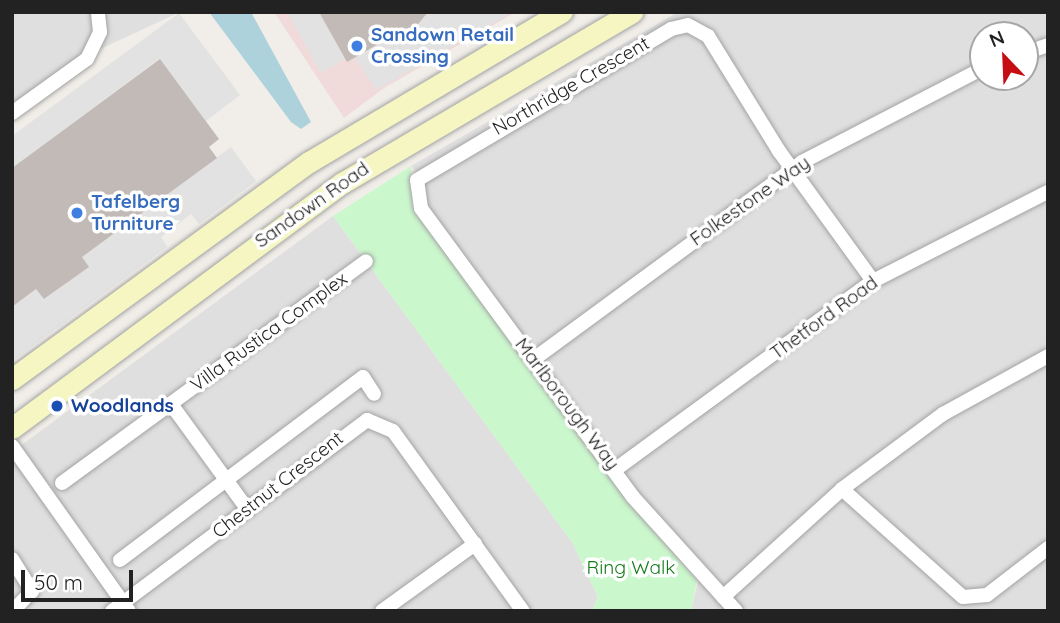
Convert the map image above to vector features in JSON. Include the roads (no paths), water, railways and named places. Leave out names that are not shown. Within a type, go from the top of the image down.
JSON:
[{"type":"main road","name":"Sandown Road","points":[[12,379],[309,162],[562,12]]},
{"type":"main road","name":"Sandown Road","points":[[12,428],[342,183],[632,12]]},
{"type":"street","points":[[12,113],[87,59],[100,32],[98,12]]},
{"type":"street","name":"Northridge Crescent","points":[[415,186],[428,168],[682,25],[708,36],[792,168]]},
{"type":"street","name":"Folkestone Way","points":[[534,359],[792,168],[969,75]]},
{"type":"street","points":[[792,168],[873,281]]},
{"type":"street","name":"Marlborough Way","points":[[415,186],[421,208],[616,469],[736,611]]},
{"type":"street","name":"Thetford Road","points":[[616,469],[873,281],[1048,192]]},
{"type":"street","name":"Villa Rustica Complex","points":[[62,483],[366,261]]},
{"type":"street","points":[[723,597],[842,489],[950,409],[1048,356]]},
{"type":"street","points":[[120,560],[363,377],[374,394]]},
{"type":"street","name":"Villa Rustica Complex","points":[[171,404],[248,510]]},
{"type":"street","name":"Chestnut Crescent","points":[[121,608],[344,432],[374,420],[393,431],[523,611]]},
{"type":"street","points":[[12,446],[121,608]]},
{"type":"street","points":[[842,489],[963,597],[987,595],[1048,548]]},
{"type":"street","points":[[383,611],[475,544]]},
{"type":"street","points":[[12,559],[32,591],[13,611]]},
{"type":"water","points":[[209,12],[251,12],[311,122],[301,129],[291,122]]},
{"type":"place","name":"Sandown Retail Crossing","points":[[357,46]]},
{"type":"place","name":"Tafelberg Turniture","points":[[77,213]]},
{"type":"place","name":"Woodlands","points":[[57,406]]},
{"type":"park label","name":"Ring Walk","points":[[631,568]]}]
